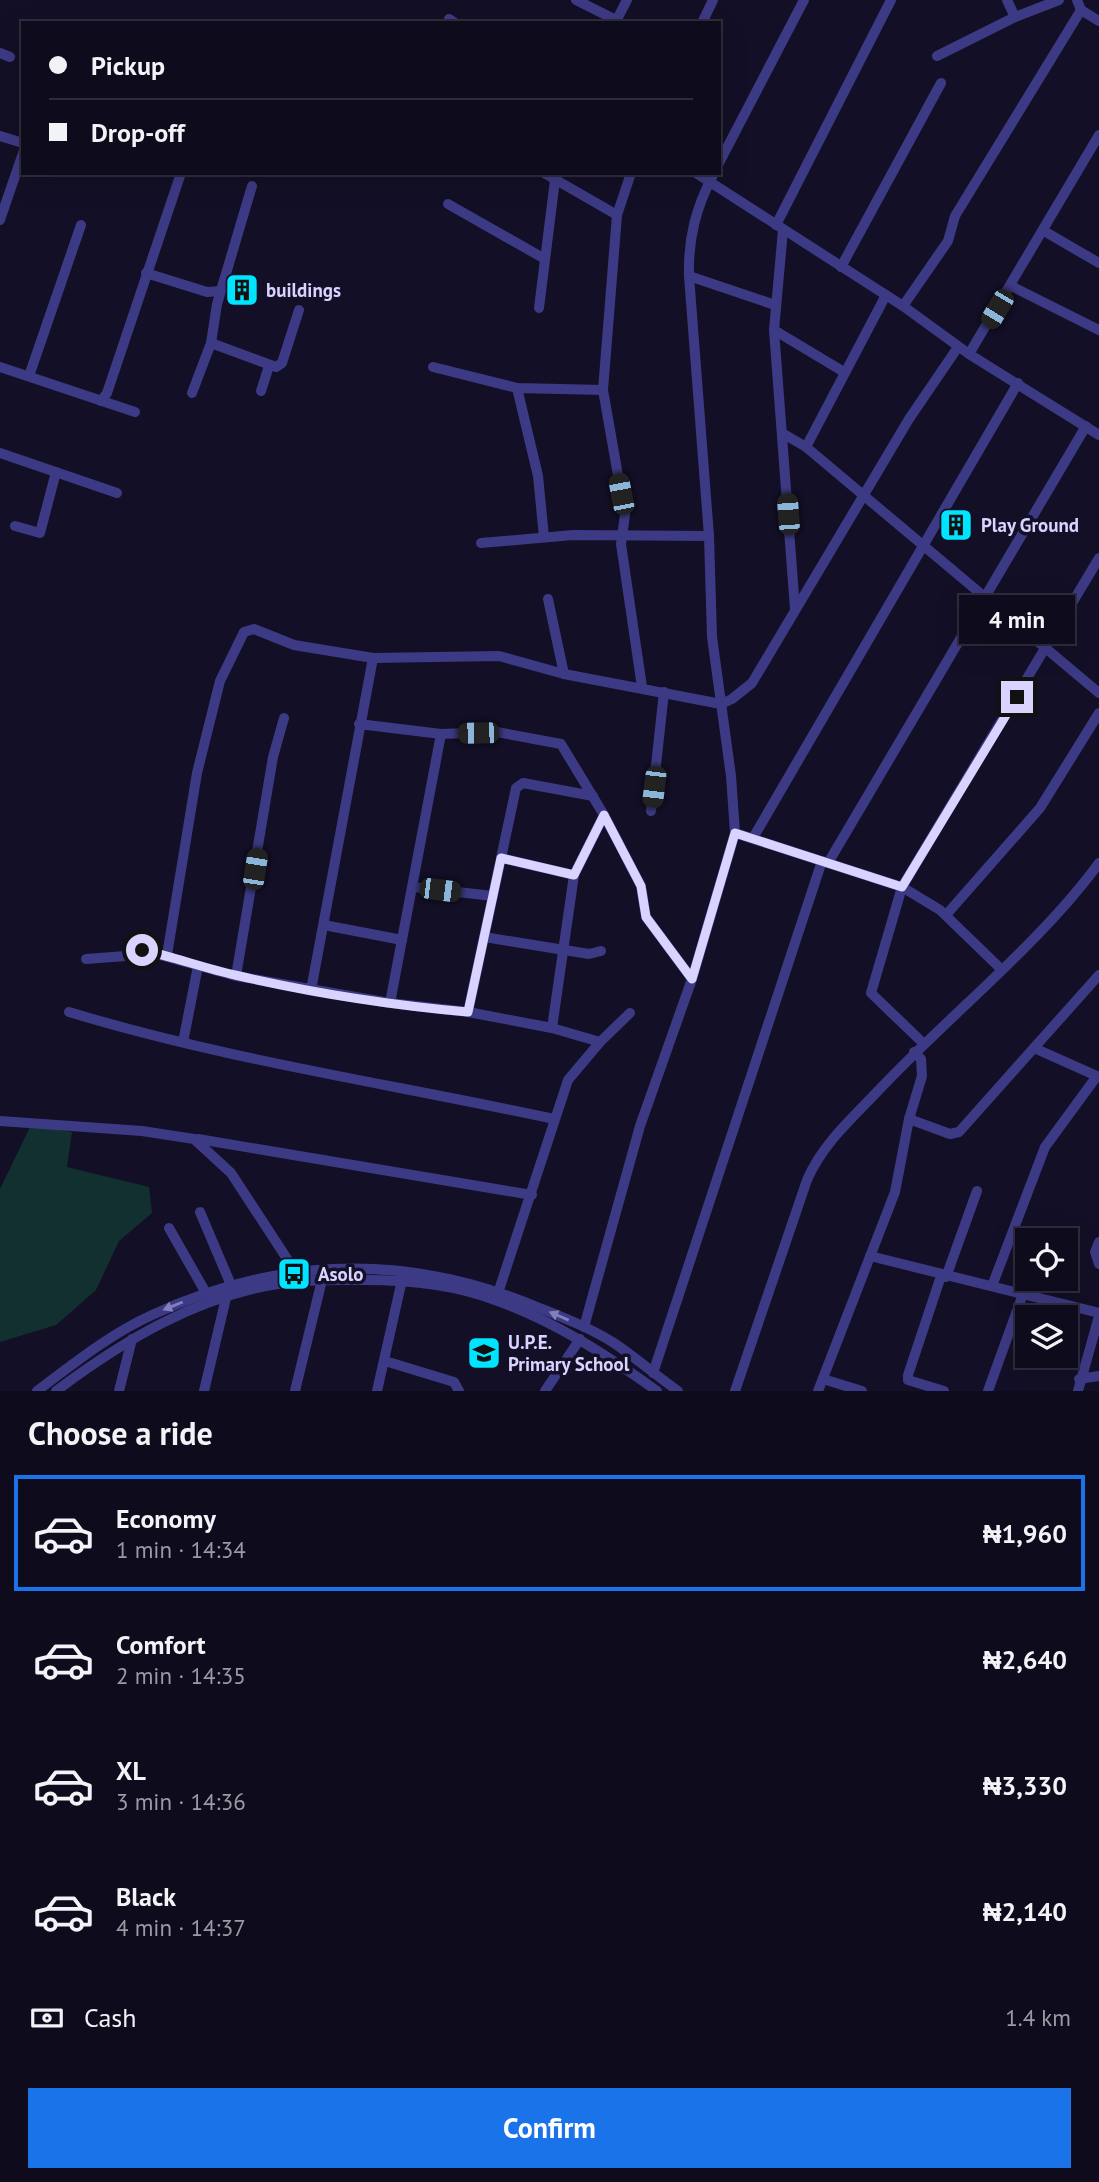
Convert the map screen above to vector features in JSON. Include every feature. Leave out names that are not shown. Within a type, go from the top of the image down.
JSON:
[{"type":"street","points":[[576,0],[614,21]]},
{"type":"street","points":[[616,21],[627,0]]},
{"type":"street","points":[[703,21],[713,0]]},
{"type":"street","points":[[721,159],[804,0]]},
{"type":"street","points":[[795,610],[774,330],[779,228],[891,0]]},
{"type":"street","points":[[1007,0],[1015,17]]},
{"type":"street","points":[[937,56],[1015,17],[1059,0]]},
{"type":"street","points":[[903,306],[948,241],[955,216],[1079,5],[1099,22]]},
{"type":"street","points":[[841,267],[941,83]]},
{"type":"street","points":[[969,354],[1099,135]]},
{"type":"street","points":[[0,136],[21,142]]},
{"type":"street","points":[[0,219],[21,159]]},
{"type":"street","points":[[101,401],[107,393],[180,175]]},
{"type":"street","points":[[547,175],[617,215]]},
{"type":"street","points":[[630,175],[617,215],[603,390],[625,515],[621,544],[642,687]]},
{"type":"street","points":[[584,1327],[640,1126],[692,979],[735,833],[712,637],[709,536],[689,276],[690,235],[698,206],[711,178],[779,228],[903,306],[958,347],[1099,435]]},
{"type":"street","points":[[539,308],[555,180]]},
{"type":"street","points":[[192,393],[211,343],[220,291],[252,186]]},
{"type":"street","points":[[448,204],[545,259]]},
{"type":"street","points":[[29,376],[81,225]]},
{"type":"street","points":[[1044,231],[1099,263]]},
{"type":"street","points":[[146,273],[207,292],[220,291]]},
{"type":"street","points":[[689,276],[775,305]]},
{"type":"street","points":[[1011,286],[1099,330]]},
{"type":"street","points":[[207,292],[217,303]]},
{"type":"street","points":[[806,447],[886,295]]},
{"type":"street","points":[[211,343],[269,366],[282,363],[299,310]]},
{"type":"street","points":[[774,330],[844,372]]},
{"type":"street","points":[[167,955],[197,773],[220,681],[244,632],[254,629],[294,645],[373,658],[489,655],[564,674],[721,704],[732,699],[752,682],[909,419],[958,347]]},
{"type":"street","points":[[261,391],[269,366]]},
{"type":"street","points":[[433,367],[517,388],[603,390]]},
{"type":"street","points":[[1,371],[29,376],[135,412]]},
{"type":"street","points":[[753,838],[1018,383]]},
{"type":"street","points":[[517,388],[538,476],[544,537]]},
{"type":"street","points":[[653,1373],[825,862],[1086,426]]},
{"type":"street","points":[[782,433],[806,447],[1099,692]]},
{"type":"street","points":[[0,453],[117,494]]},
{"type":"street","points":[[15,526],[40,533],[56,472]]},
{"type":"street","points":[[481,543],[623,533],[709,536]]},
{"type":"street","points":[[922,1043],[872,993],[902,887],[1099,558]]},
{"type":"street","points":[[548,598],[564,674]]},
{"type":"street","points":[[312,990],[373,658]]},
{"type":"street","points":[[651,811],[664,692]]},
{"type":"street","points":[[946,915],[1040,808],[1099,713]]},
{"type":"street","points":[[236,976],[273,757],[284,719]]},
{"type":"street","points":[[359,724],[441,734],[497,732],[557,742],[564,747],[641,886],[646,917],[692,979]]},
{"type":"street","points":[[390,1003],[441,734]]},
{"type":"street","points":[[468,1012],[519,784],[593,796]]},
{"type":"street","points":[[552,1028],[574,875],[604,815]]},
{"type":"street","points":[[735,833],[902,887],[946,915],[1001,969]]},
{"type":"street","points":[[501,858],[574,875]]},
{"type":"street","points":[[735,1391],[814,1163],[824,1147],[922,1043],[1001,969],[1073,895],[1099,863]]},
{"type":"street","points":[[413,887],[493,896]]},
{"type":"street","points":[[324,925],[402,940]]},
{"type":"street","points":[[484,937],[589,954],[601,951]]},
{"type":"street","points":[[86,960],[139,955],[142,950],[236,976],[390,1003],[468,1012],[552,1028],[600,1042]]},
{"type":"street","points":[[183,1042],[198,966]]},
{"type":"street","points":[[909,1119],[950,1134],[959,1132],[1099,975]]},
{"type":"street","points":[[69,1012],[221,1053],[388,1083],[554,1119]]},
{"type":"street","points":[[499,1290],[568,1080],[600,1042],[630,1013]]},
{"type":"street","points":[[992,1286],[1045,1147],[1098,1077],[1034,1048]]},
{"type":"street","points":[[818,1391],[895,1192],[909,1119],[922,1076],[921,1059],[914,1052]]},
{"type":"street","points":[[0,1121],[45,1122],[194,1139],[532,1195]]},
{"type":"street","points":[[194,1139],[231,1173],[295,1270]]},
{"type":"street","points":[[944,1391],[913,1383],[908,1380],[908,1375],[976,1191]]},
{"type":"street","points":[[200,1212],[230,1285]]},
{"type":"street","points":[[169,1228],[206,1293]]},
{"type":"street","points":[[1099,1242],[1095,1252],[1099,1264]]},
{"type":"street","points":[[870,1256],[1099,1315],[1079,1379],[1078,1391]]},
{"type":"street","points":[[37,1391],[128,1327],[206,1293],[295,1270],[331,1268],[403,1270],[499,1290],[614,1343],[678,1391]]},
{"type":"street","points":[[295,1391],[322,1280]]},
{"type":"street","points":[[56,1391],[155,1326],[226,1298],[284,1283],[322,1280],[402,1280],[496,1300],[580,1339],[644,1387],[657,1391]]},
{"type":"street","points":[[377,1391],[402,1280]]},
{"type":"street","points":[[988,1391],[1023,1294]]},
{"type":"street","points":[[204,1391],[226,1298]]},
{"type":"street","points":[[119,1391],[132,1339]]},
{"type":"street","points":[[545,1391],[580,1339]]},
{"type":"street","points":[[385,1361],[454,1382],[459,1391]]},
{"type":"street","points":[[1079,1379],[1099,1376]]},
{"type":"street","points":[[823,1379],[862,1391]]},
{"type":"green space","points":[[31,1125],[72,1132],[67,1167],[149,1187],[152,1213],[119,1241],[96,1290],[56,1325],[0,1342],[0,1189]]},
{"type":"place","name":"buildings","points":[[242,290]]},
{"type":"place","name":"Play Ground","points":[[956,525]]},
{"type":"place","name":"Asolo","points":[[294,1274]]},
{"type":"place","name":"U.P.E. Primary School","points":[[484,1353]]},
{"type":"route","points":[[142,950],[236,976],[390,1003],[468,1012],[501,858],[574,875],[604,815],[641,886],[646,917],[692,979],[735,833],[902,887],[1017,697]]}]
